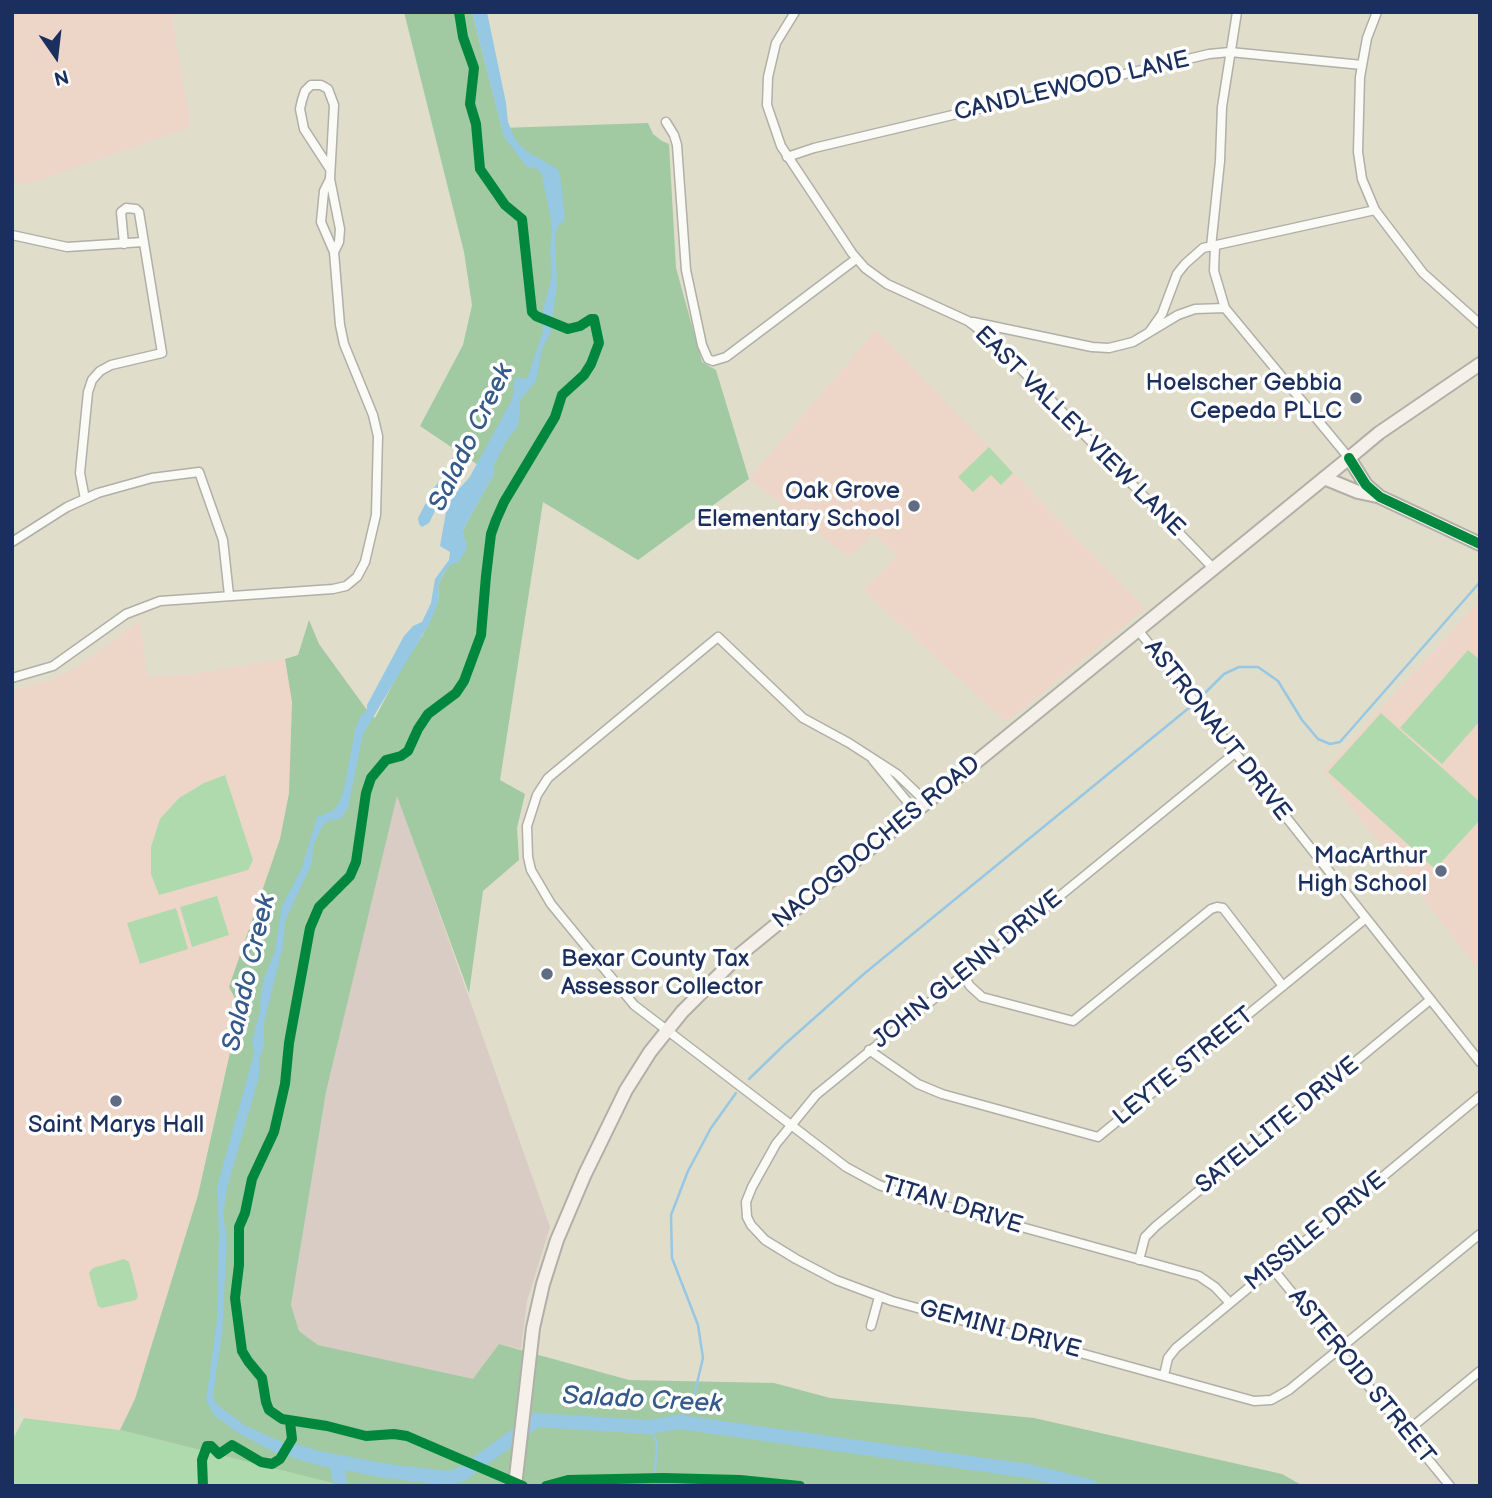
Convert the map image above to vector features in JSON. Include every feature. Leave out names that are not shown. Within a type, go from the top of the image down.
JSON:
[{"type":"main road","name":"NACOGDOCHES ROAD","points":[[515,1486],[530,1356],[543,1284],[568,1213],[626,1090],[667,1030],[707,985],[738,956],[1379,433],[1480,364]]},
{"type":"main road","points":[[1349,458],[1366,485],[1380,497]]},
{"type":"main road","points":[[1324,478],[1358,492],[1380,497],[1480,544]]},
{"type":"street","name":"EAST VALLEY VIEW LANE","points":[[795,12],[776,43],[768,77],[767,105],[775,132],[787,157],[856,258],[887,284],[968,321],[1002,349],[1214,569]]},
{"type":"street","points":[[1237,12],[1222,107],[1220,161],[1210,247],[1214,271],[1225,308],[1349,458]]},
{"type":"street","points":[[1377,12],[1367,38],[1362,65],[1358,152],[1362,179],[1375,210],[1423,273],[1480,324]]},
{"type":"street","name":"CANDLEWOOD LANE","points":[[787,157],[814,148],[1209,54],[1230,52],[1362,65]]},
{"type":"street","points":[[12,678],[53,666],[109,625],[140,608],[175,598],[333,589],[351,583],[365,562],[376,515],[378,436],[373,415],[344,344],[340,326],[334,252],[321,222],[324,191],[330,174],[304,129],[300,109],[305,91],[311,85],[321,85],[328,89],[334,105],[330,174],[340,229],[339,242],[334,252]]},
{"type":"street","points":[[666,122],[677,145],[686,271],[705,355],[712,361],[726,357],[856,258]]},
{"type":"street","points":[[85,499],[80,473],[88,392],[92,380],[100,371],[111,365],[162,353],[139,212],[136,209],[126,208],[121,212],[124,244]]},
{"type":"street","points":[[1150,331],[1162,314],[1177,274],[1185,264],[1210,247],[1375,210]]},
{"type":"street","points":[[12,235],[68,247],[143,242]]},
{"type":"street","points":[[968,321],[1101,348],[1125,344],[1178,315],[1195,309],[1225,308]]},
{"type":"street","points":[[12,542],[42,522],[98,493],[142,480],[199,472],[223,540],[229,595]]},
{"type":"street","name":"ASTRONAUT DRIVE","points":[[1138,630],[1480,1062]]},
{"type":"street","name":"TITAN DRIVE","points":[[922,806],[919,795],[897,774],[803,718],[718,637],[548,778],[529,816],[527,839],[531,870],[542,891],[626,995],[667,1030],[846,1167],[892,1190],[1204,1279],[1229,1302]]},
{"type":"street","name":"JOHN GLENN DRIVE","points":[[748,1220],[746,1202],[752,1187],[776,1144],[816,1095],[1235,753]]},
{"type":"street","points":[[962,974],[982,997],[1073,1021],[1211,909],[1217,907],[1223,908],[1283,986]]},
{"type":"street","name":"LEYTE STREET","points":[[869,1050],[900,1073],[942,1094],[1097,1137],[1365,919]]},
{"type":"street","name":"SATELLITE DRIVE","points":[[1139,1260],[1146,1237],[1156,1226],[1430,1000]]},
{"type":"street","name":"MISSILE DRIVE","points":[[1164,1375],[1168,1358],[1175,1348],[1480,1096]]},
{"type":"street","name":"GEMINI DRIVE","points":[[748,1220],[765,1240],[796,1259],[836,1280],[879,1297],[1254,1401],[1271,1400],[1289,1390],[1339,1350]]},
{"type":"street","points":[[1339,1350],[1480,1234]]},
{"type":"street","name":"ASTEROID STREET","points":[[1272,1268],[1450,1486]]},
{"type":"street","points":[[871,1326],[879,1297]]},
{"type":"street","points":[[1406,1432],[1480,1371]]},
{"type":"shaded area","points":[[12,12],[188,12],[172,17],[191,127],[28,184],[12,183]]},
{"type":"shaded area","name":"Oak Grove Elementary School","points":[[876,330],[1145,609],[1006,722],[864,591],[897,555],[873,533],[849,557],[749,479]]},
{"type":"shaded area","name":"MacArthur High School","points":[[1480,600],[1480,971],[1323,772]]},
{"type":"shaded area","name":"Saint Marys Hall","points":[[140,621],[147,677],[187,675],[285,659],[292,702],[289,793],[280,839],[230,987],[240,1008],[198,1195],[135,1399],[120,1430],[24,1418],[12,1400],[12,690],[53,680],[79,666]]},
{"type":"shaded area","points":[[397,794],[550,1227],[527,1301],[521,1349],[499,1344],[474,1380],[318,1345],[299,1331],[291,1305],[326,1092]]},
{"type":"green space","points":[[404,12],[472,12],[502,128],[648,123],[653,134],[669,144],[676,268],[702,362],[716,370],[749,479],[638,560],[543,502],[500,780],[525,794],[517,828],[519,860],[483,891],[469,993],[397,796],[326,1092],[291,1305],[299,1331],[318,1345],[473,1379],[499,1344],[629,1380],[774,1383],[830,1398],[1034,1418],[1282,1474],[1303,1486],[344,1486],[120,1430],[135,1399],[198,1195],[240,1008],[229,987],[280,839],[289,793],[292,702],[285,659],[298,655],[309,620],[319,644],[375,718],[404,663],[423,635],[439,599],[438,585],[445,571],[466,544],[462,536],[463,530],[493,475],[420,426],[463,345],[472,305],[464,252]]},
{"type":"green space","points":[[989,447],[1013,473],[1001,485],[991,475],[973,492],[958,477]]},
{"type":"green space","points":[[1468,650],[1480,660],[1480,721],[1442,764],[1400,728]]},
{"type":"green space","points":[[1381,713],[1480,802],[1480,820],[1435,869],[1328,772]]},
{"type":"green space","points":[[225,775],[253,860],[248,870],[159,895],[151,874],[151,847],[160,819],[179,798],[204,783]]},
{"type":"green space","points":[[217,896],[229,935],[192,947],[180,907]]},
{"type":"green space","points":[[176,908],[188,949],[140,964],[127,923]]},
{"type":"green space","points":[[124,1259],[129,1262],[138,1296],[136,1300],[102,1308],[98,1306],[89,1273],[93,1268]]},
{"type":"green space","points":[[24,1418],[120,1430],[344,1486],[12,1486],[12,1441]]},
{"type":"water","points":[[472,12],[487,12],[508,122],[515,139],[526,151],[556,168],[560,174],[565,220],[559,224],[555,235],[557,286],[550,334],[542,349],[536,381],[520,400],[517,428],[508,438],[494,465],[494,474],[463,530],[467,549],[458,563],[453,563],[445,571],[438,585],[439,599],[431,621],[363,734],[348,808],[340,819],[328,821],[322,827],[313,845],[312,863],[285,921],[283,946],[264,1023],[264,1046],[259,1060],[259,1077],[227,1188],[223,1215],[227,1240],[222,1334],[213,1395],[214,1401],[220,1407],[246,1426],[284,1443],[278,1454],[240,1434],[214,1415],[206,1400],[217,1321],[217,1187],[254,1054],[252,1040],[261,1009],[264,979],[275,951],[282,906],[302,868],[317,817],[334,810],[344,790],[355,730],[360,717],[367,710],[367,705],[404,636],[413,626],[422,622],[431,603],[435,579],[449,560],[450,552],[440,546],[446,512],[454,494],[469,478],[511,401],[514,380],[520,377],[527,379],[543,331],[542,314],[552,276],[552,225],[542,175],[538,169],[527,167],[504,137]]},
{"type":"water","points":[[468,448],[470,453],[460,472],[447,487],[429,523],[422,527],[418,518],[433,489],[446,472],[451,459]]},
{"type":"waterway","points":[[1203,695],[1224,674],[1239,667],[1258,667],[1278,681],[1302,720],[1318,739],[1330,744],[1340,742],[1480,582]]},
{"type":"waterway","points":[[749,1079],[865,973],[1190,707]]},
{"type":"waterway","points":[[679,1422],[694,1396],[703,1358],[698,1325],[672,1258],[671,1215],[688,1171],[711,1128],[736,1093]]},
{"type":"waterway","name":"Salado Creek","points":[[292,1450],[318,1458],[386,1471],[449,1478],[462,1474],[537,1420],[649,1427],[679,1422],[1028,1471],[1090,1486]]},
{"type":"waterway","points":[[649,1427],[657,1442],[654,1486]]},
{"type":"waterway","points":[[336,1462],[341,1486]]},
{"type":"cycle path","points":[[459,12],[463,37],[474,68],[470,104],[476,124],[480,169],[505,205],[522,219],[532,312],[568,329],[594,319],[599,343],[584,375],[562,395],[555,417],[496,520],[491,534],[481,635],[464,681],[456,693],[428,714],[408,751],[386,760],[371,778],[366,793],[356,862],[350,876],[319,907],[310,928],[289,1043],[285,1084],[274,1132],[252,1179],[245,1213],[239,1227],[239,1265],[235,1298],[242,1351],[262,1378],[269,1410],[282,1419],[366,1436],[407,1436],[523,1486]]},
{"type":"cycle path","points":[[1349,458],[1366,485],[1380,497],[1480,544]]},
{"type":"cycle path","points":[[203,1486],[202,1460],[207,1446],[211,1446],[219,1454],[232,1445],[261,1462],[272,1464],[280,1459],[292,1439],[290,1422]]},
{"type":"cycle path","points":[[546,1486],[568,1480],[663,1478],[740,1480],[800,1486]]},
{"type":"place","name":"Hoelscher Gebbia Cepeda PLLC","points":[[1356,398]]},
{"type":"place","name":"Oak Grove Elementary School","points":[[914,506]]},
{"type":"place","name":"MacArthur High School","points":[[1441,871]]},
{"type":"place","name":"Bexar County Tax Assessor Collector","points":[[547,974]]},
{"type":"place","name":"Saint Marys Hall","points":[[116,1101]]}]
